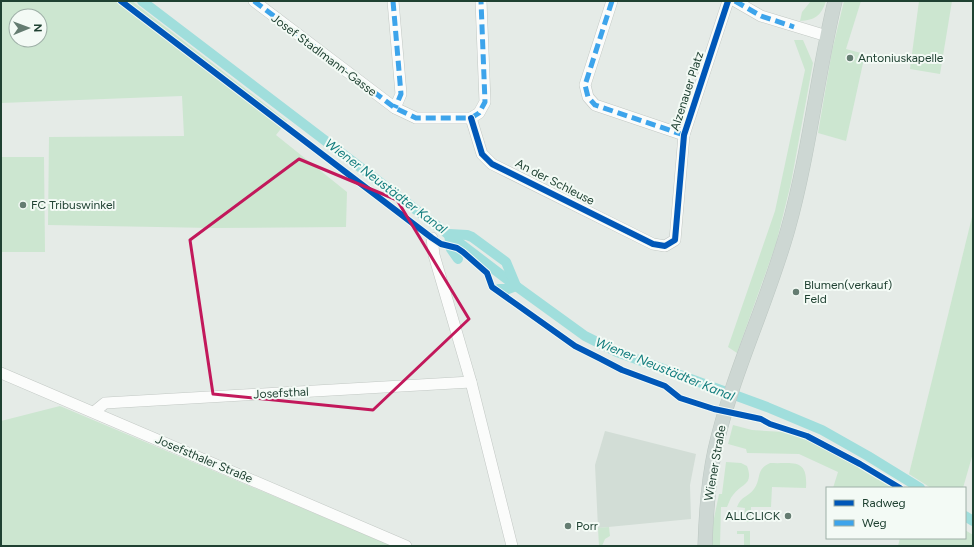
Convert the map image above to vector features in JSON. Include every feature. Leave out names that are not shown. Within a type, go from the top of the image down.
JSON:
[{"type":"main road","name":"Wiener Straße","points":[[705,546],[708,485],[715,450],[734,383],[775,274],[788,229],[800,184],[826,36],[835,1]]},
{"type":"street","name":"Josef Stadlmann-Gasse","points":[[254,1],[395,108],[416,118],[472,118]]},
{"type":"street","points":[[393,1],[401,94],[395,108]]},
{"type":"street","points":[[472,118],[479,112],[485,102],[481,1]]},
{"type":"street","points":[[612,1],[585,85],[588,97],[595,105],[684,135]]},
{"type":"street","name":"Alzenauer Platz","points":[[653,244],[665,246],[674,240],[684,135],[728,1]]},
{"type":"street","points":[[735,1],[761,16],[826,36]]},
{"type":"street","name":"An der Schleuse","points":[[472,118],[482,154],[492,164],[653,244]]},
{"type":"street","points":[[432,238],[434,255],[471,382],[512,546]]},
{"type":"street","name":"Josefsthaler Straße","points":[[1,373],[406,546]]},
{"type":"street","name":"Josefsthal","points":[[94,412],[105,403],[471,382]]},
{"type":"highlighted area","points":[[299,159],[397,200],[469,319],[373,410],[213,394],[190,240]]},
{"type":"shaded area","points":[[605,431],[696,454],[690,485],[691,519],[598,528],[595,465]]},
{"type":"green space","points":[[1,1],[132,1],[287,121],[276,135],[347,192],[346,227],[212,228],[48,225],[49,137],[184,136],[182,96],[1,103]]},
{"type":"green space","points":[[811,1],[826,1],[820,14],[810,20],[800,21],[802,12]]},
{"type":"green space","points":[[844,1],[861,1],[846,49],[865,54],[846,141],[818,133],[832,51]]},
{"type":"green space","points":[[919,1],[952,1],[940,74],[910,69]]},
{"type":"green space","points":[[794,40],[803,40],[813,63],[791,183],[776,244],[737,353],[728,347],[775,211],[805,70]]},
{"type":"green space","name":"FC Tribuswinkel","points":[[1,157],[44,157],[45,252],[1,252]]},
{"type":"green space","points":[[973,213],[973,453],[963,487],[929,487],[909,474]]},
{"type":"green space","points":[[60,406],[392,546],[1,546],[1,421]]},
{"type":"green space","points":[[733,425],[752,430],[784,432],[804,438],[839,456],[892,487],[833,487],[838,472],[799,454],[747,453],[746,449],[728,444]]},
{"type":"green space","points":[[726,462],[741,463],[747,466],[749,477],[746,483],[732,496],[727,507],[721,507],[720,546],[711,546],[712,528],[719,494],[722,494]]},
{"type":"green space","points":[[770,463],[792,463],[802,467],[805,472],[806,488],[772,487],[771,507],[751,507],[751,522],[737,522],[737,519],[744,519],[745,508],[737,507],[739,503],[754,489],[758,481],[760,471]]},
{"type":"green space","points":[[609,527],[610,536],[605,539],[602,546],[599,546],[598,528]]},
{"type":"green space","points":[[737,531],[750,531],[750,546],[744,546],[744,534],[737,534]]},
{"type":"green space","points":[[966,531],[973,535],[973,546],[898,546],[900,539],[966,539]]},
{"type":"waterway","name":"Wiener Neustädter Kanal","points":[[142,1],[516,286],[585,336],[617,352],[767,407],[822,430],[918,487]]},
{"type":"waterway","points":[[458,259],[451,249],[449,234],[467,235],[472,237],[506,262],[516,286],[508,289],[499,289]]},
{"type":"waterway","name":"Wiener Neustädter Kanal","points":[[966,517],[973,521]]},
{"type":"marked path","points":[[254,1],[395,108],[416,118],[471,118],[479,113],[485,102],[481,1]]},
{"type":"marked path","points":[[393,1],[401,94],[395,108]]},
{"type":"marked path","points":[[612,1],[585,85],[588,97],[595,105],[684,135]]},
{"type":"marked path","points":[[735,1],[761,16],[794,27]]},
{"type":"cycle path","points":[[121,1],[432,238],[441,244],[457,248],[463,252],[487,273],[492,287],[575,346],[622,370],[665,386],[680,398],[714,409],[761,419],[770,424],[807,436],[860,464],[898,487]]},
{"type":"cycle path","points":[[471,118],[482,154],[492,164],[653,244],[665,246],[675,240],[684,135],[728,1]]},
{"type":"place","name":"Antoniuskapelle","points":[[850,58]]},
{"type":"place","name":"FC Tribuswinkel","points":[[23,205]]},
{"type":"place","name":"Blumen(verkauf) Feld","points":[[796,292]]},
{"type":"place","name":"ALLCLICK","points":[[788,516]]},
{"type":"place","name":"Porr","points":[[568,526]]}]
